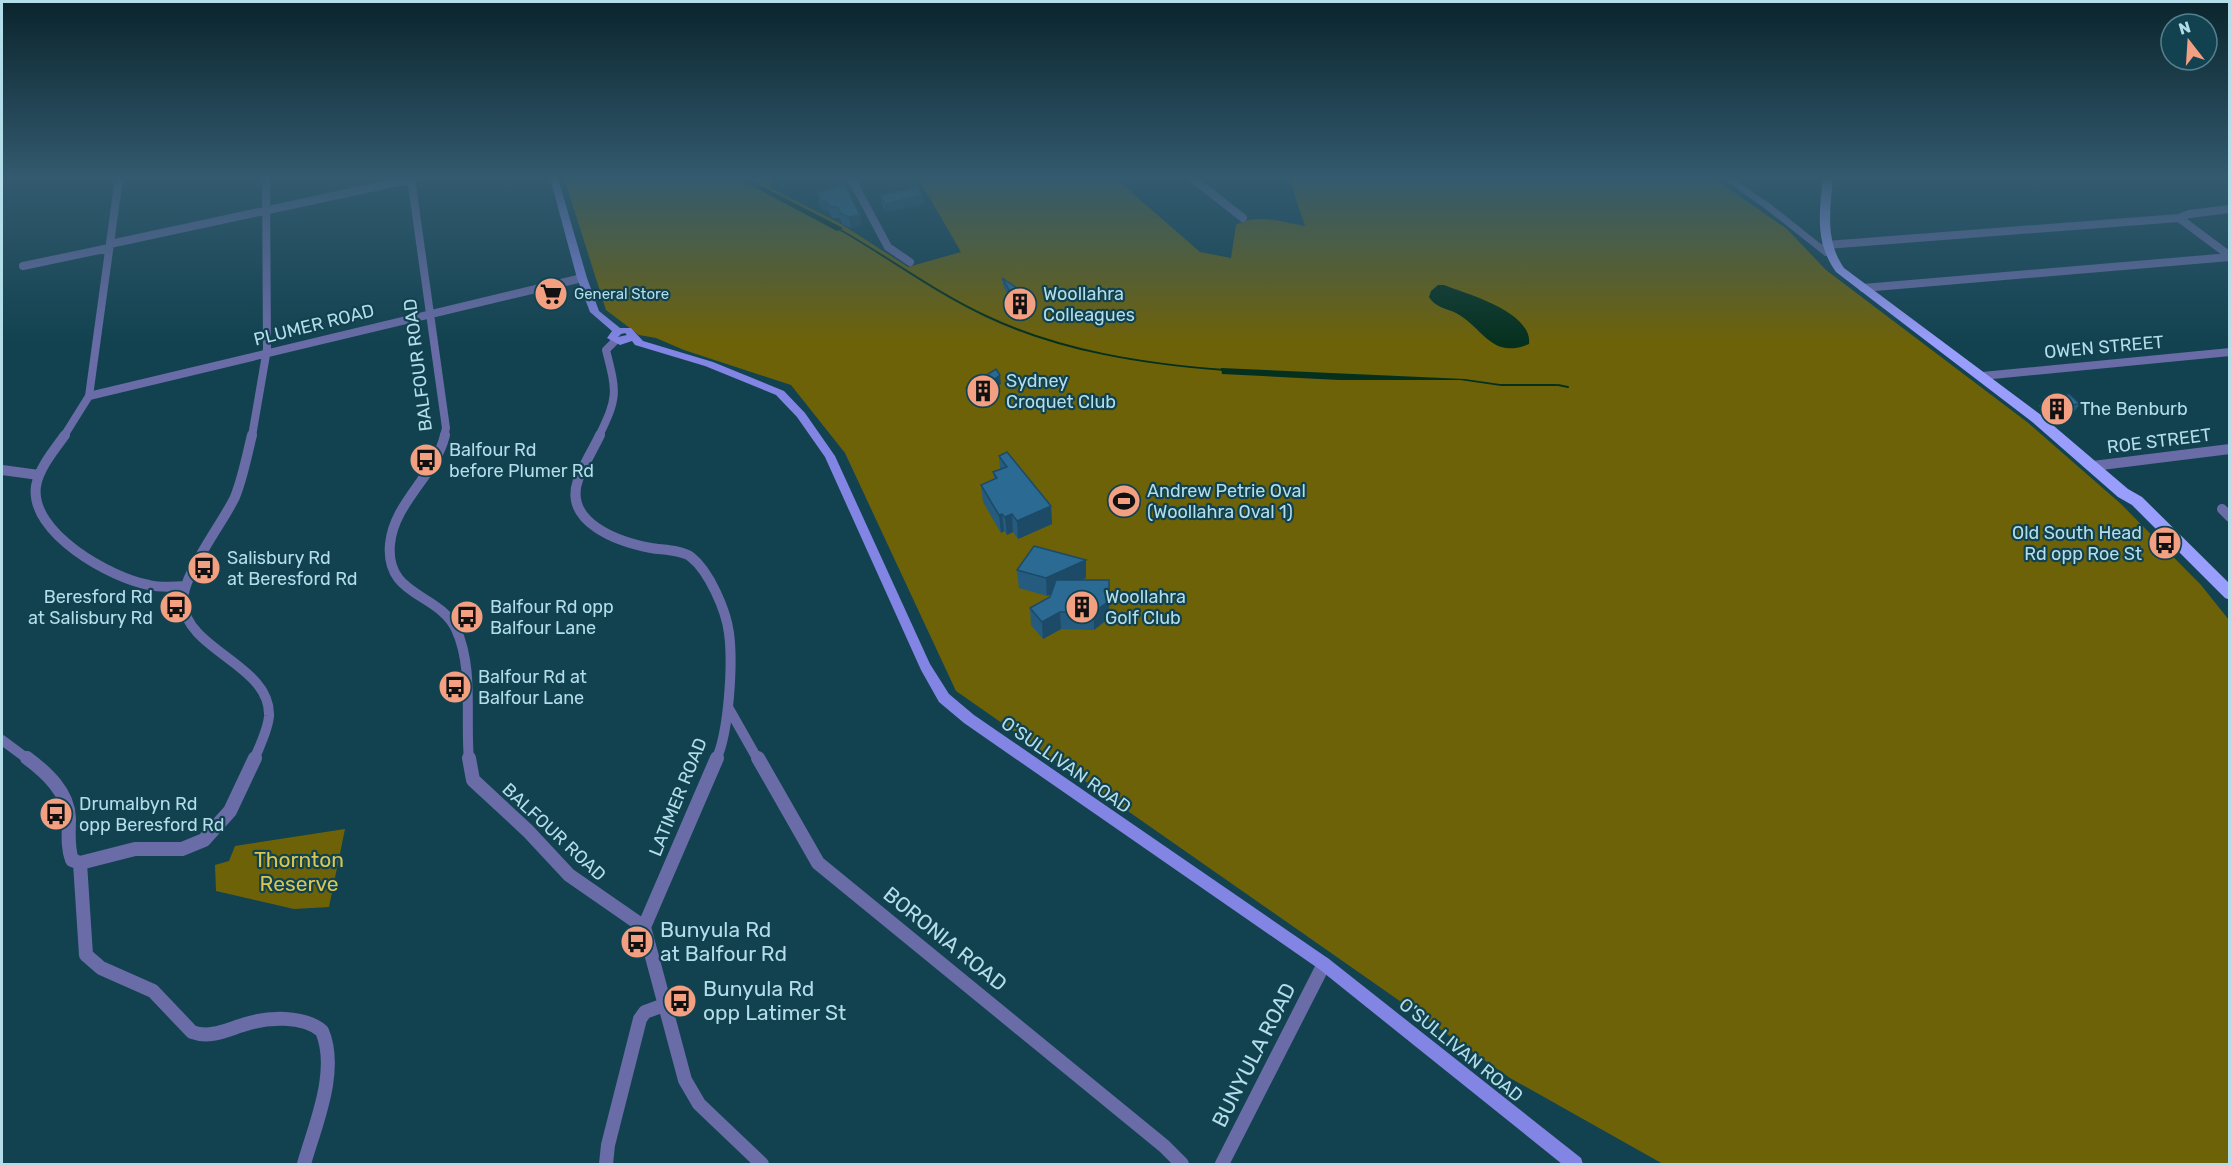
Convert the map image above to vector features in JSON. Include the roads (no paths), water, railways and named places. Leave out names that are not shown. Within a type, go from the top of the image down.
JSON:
[{"type":"main road","points":[[569,232],[582,278],[595,312],[616,336]]},
{"type":"main road","points":[[1825,232],[1827,249],[1840,270],[1982,376],[2093,466],[2148,512],[2229,594]]},
{"type":"main road","name":"O'SULLIVAN ROAD","points":[[616,336],[624,341],[632,337],[639,343],[709,364],[780,393],[801,415],[830,456],[925,666],[944,698],[1036,766],[1323,964],[1575,1164]]},
{"type":"main road","points":[[2123,493],[2229,606]]},
{"type":"street","points":[[111,232],[89,396],[78,419],[39,475],[34,496],[43,520],[61,539],[127,579],[160,587],[186,586]]},
{"type":"street","points":[[23,266],[170,232]]},
{"type":"street","points":[[2,740],[45,772],[64,799],[68,809],[67,851],[72,860],[81,863],[132,849],[177,850],[201,843],[226,820],[260,744],[268,716],[267,702],[262,689],[252,677],[223,655],[192,623],[183,604],[186,586],[219,529],[239,486],[266,354],[267,232]]},
{"type":"street","name":"BALFOUR ROAD","points":[[420,232],[446,434],[395,527],[390,541],[392,566],[404,586],[444,612],[459,636],[473,780],[528,831],[569,875],[644,927]]},
{"type":"street","points":[[880,232],[888,247],[910,262]]},
{"type":"street","points":[[1805,232],[1827,249],[2015,232]]},
{"type":"street","points":[[2198,232],[2229,256]]},
{"type":"street","points":[[1863,288],[2229,256]]},
{"type":"street","name":"PLUMER ROAD","points":[[89,396],[582,278]]},
{"type":"street","name":"LATIMER ROAD","points":[[616,336],[606,350],[613,377],[615,403],[577,482],[576,502],[585,520],[622,543],[689,555],[709,575],[729,632],[728,706],[722,747],[644,927]]},
{"type":"street","name":"OWEN STREET","points":[[1982,376],[2229,352]]},
{"type":"street","name":"ROE STREET","points":[[2093,466],[2229,449]]},
{"type":"street","points":[[2,470],[39,475]]},
{"type":"street","points":[[2222,509],[2229,517]]},
{"type":"street","name":"BORONIA ROAD","points":[[728,706],[818,863],[1164,1146],[1182,1164]]},
{"type":"street","points":[[81,863],[86,955],[94,965],[154,992],[189,1031],[200,1035],[221,1033],[258,1020],[299,1022],[315,1026],[323,1032],[329,1053],[304,1164]]},
{"type":"street","points":[[644,927],[686,1080],[699,1104],[762,1164]]},
{"type":"street","name":"BUNYULA ROAD","points":[[1222,1164],[1323,964]]},
{"type":"street","points":[[606,1164],[608,1145],[640,1019],[645,1012],[664,1005]]},
{"type":"waterway","points":[[845,232],[948,296],[1014,328],[1073,347],[1133,360],[1225,370]]},
{"type":"waterway","points":[[1558,385],[1568,387]]},
{"type":"place","name":"General Store","points":[[551,294]]},
{"type":"place","name":"Woollahra Colleagues","points":[[1020,304]]},
{"type":"place","name":"Sydney Croquet Club","points":[[983,391]]},
{"type":"place","name":"The Benburb","points":[[2057,409]]},
{"type":"place","name":"Balfour Rd before Plumer Rd","points":[[426,460]]},
{"type":"place","name":"Andrew Petrie Oval (Woollahra Oval 1)","points":[[1124,501]]},
{"type":"place","name":"Old South Head Rd opp Roe St","points":[[2165,543]]},
{"type":"place","name":"Salisbury Rd at Beresford Rd","points":[[204,568]]},
{"type":"place","name":"Beresford Rd at Salisbury Rd","points":[[176,607]]},
{"type":"place","name":"Woollahra Golf Club","points":[[1082,607]]},
{"type":"place","name":"Balfour Rd opp Balfour Lane","points":[[467,617]]},
{"type":"place","name":"Balfour Rd at Balfour Lane","points":[[455,687]]},
{"type":"place","name":"Drumalbyn Rd opp Beresford Rd","points":[[56,814]]},
{"type":"place","name":"Bunyula Rd at Balfour Rd","points":[[637,942]]},
{"type":"place","name":"Bunyula Rd opp Latimer St","points":[[680,1001]]},
{"type":"park label","name":"Thornton Reserve","points":[[299,872]]}]
